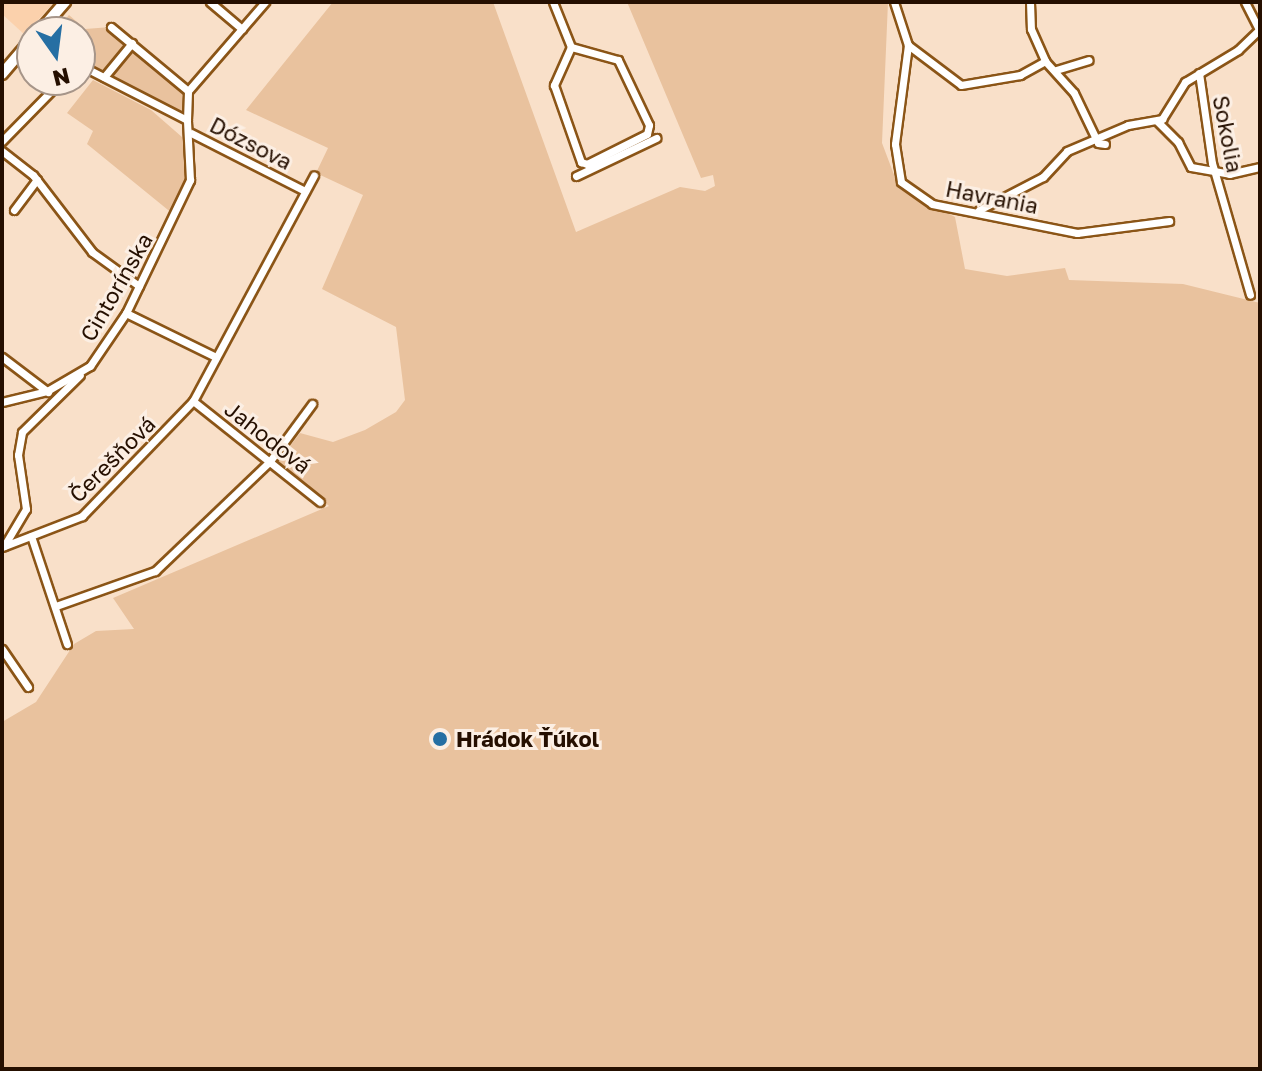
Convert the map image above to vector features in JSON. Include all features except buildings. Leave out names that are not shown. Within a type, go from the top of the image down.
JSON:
[{"type":"street","points":[[210,2],[242,29]]},
{"type":"street","points":[[187,120],[188,91],[265,2]]},
{"type":"street","points":[[553,2],[571,47],[554,85],[581,162],[603,160]]},
{"type":"street","name":"Havrania","points":[[894,2],[908,45],[895,144],[901,182],[932,204],[979,210],[1077,233],[1169,221]]},
{"type":"street","points":[[1030,2],[1031,29],[1045,61],[1074,93],[1095,139],[1105,144]]},
{"type":"street","points":[[979,210],[1043,177],[1067,151],[1095,139],[1157,121],[1169,113],[1185,82],[1238,50],[1260,29],[1245,2]]},
{"type":"street","points":[[111,27],[188,91]]},
{"type":"street","points":[[104,77],[132,43]]},
{"type":"street","points":[[908,45],[961,85],[1020,75],[1045,61]]},
{"type":"street","points":[[571,47],[618,60],[649,125],[647,134],[632,145],[576,176]]},
{"type":"street","points":[[2,74],[16,59]]},
{"type":"street","points":[[1056,70],[1089,60]]},
{"type":"street","name":"Dózsova","points":[[96,73],[187,120],[191,133],[305,191]]},
{"type":"street","name":"Sokolia","points":[[1199,73],[1216,172],[1250,295]]},
{"type":"street","points":[[2,141],[46,96]]},
{"type":"street","points":[[1157,121],[1178,142],[1191,167],[1216,172],[1260,167]]},
{"type":"street","name":"Cintorínska","points":[[2,402],[47,391],[90,366],[126,313],[187,194],[193,167],[191,133]]},
{"type":"street","points":[[632,145],[656,138]]},
{"type":"street","points":[[3,155],[37,180],[92,252],[139,286]]},
{"type":"street","name":"Čerešňová","points":[[3,547],[82,516],[193,401],[314,175]]},
{"type":"street","points":[[14,210],[37,180]]},
{"type":"street","points":[[126,313],[216,357]]},
{"type":"street","points":[[2,357],[55,399]]},
{"type":"street","points":[[3,547],[26,509],[18,455],[22,432],[90,366]]},
{"type":"street","name":"Jahodová","points":[[193,401],[320,502]]},
{"type":"street","points":[[56,606],[155,571],[270,461],[312,404]]},
{"type":"street","points":[[31,536],[67,644]]},
{"type":"street","points":[[2,649],[28,687]]},
{"type":"shaded area","points":[[2,2],[54,2],[42,16],[16,16],[16,27],[2,14]]},
{"type":"shaded area","points":[[333,2],[493,2],[576,232],[680,187],[705,191],[715,186],[713,175],[701,178],[627,2],[888,2],[882,143],[899,188],[955,217],[965,269],[1007,276],[1065,268],[1069,280],[1183,284],[1260,303],[1260,1069],[2,1069],[2,722],[36,702],[74,644],[96,631],[134,629],[113,598],[329,506],[278,462],[300,433],[333,442],[365,430],[396,412],[405,400],[396,327],[322,289],[363,195],[316,173],[328,148],[246,110]]},
{"type":"shaded area","points":[[111,27],[185,88],[183,114],[96,71],[96,28]]},
{"type":"shaded area","points":[[96,82],[151,110],[190,144],[192,157],[173,214],[87,144],[93,131],[67,113],[80,96],[96,96]]},
{"type":"place","name":"Hrádok Ťúkol","points":[[440,739]]}]
